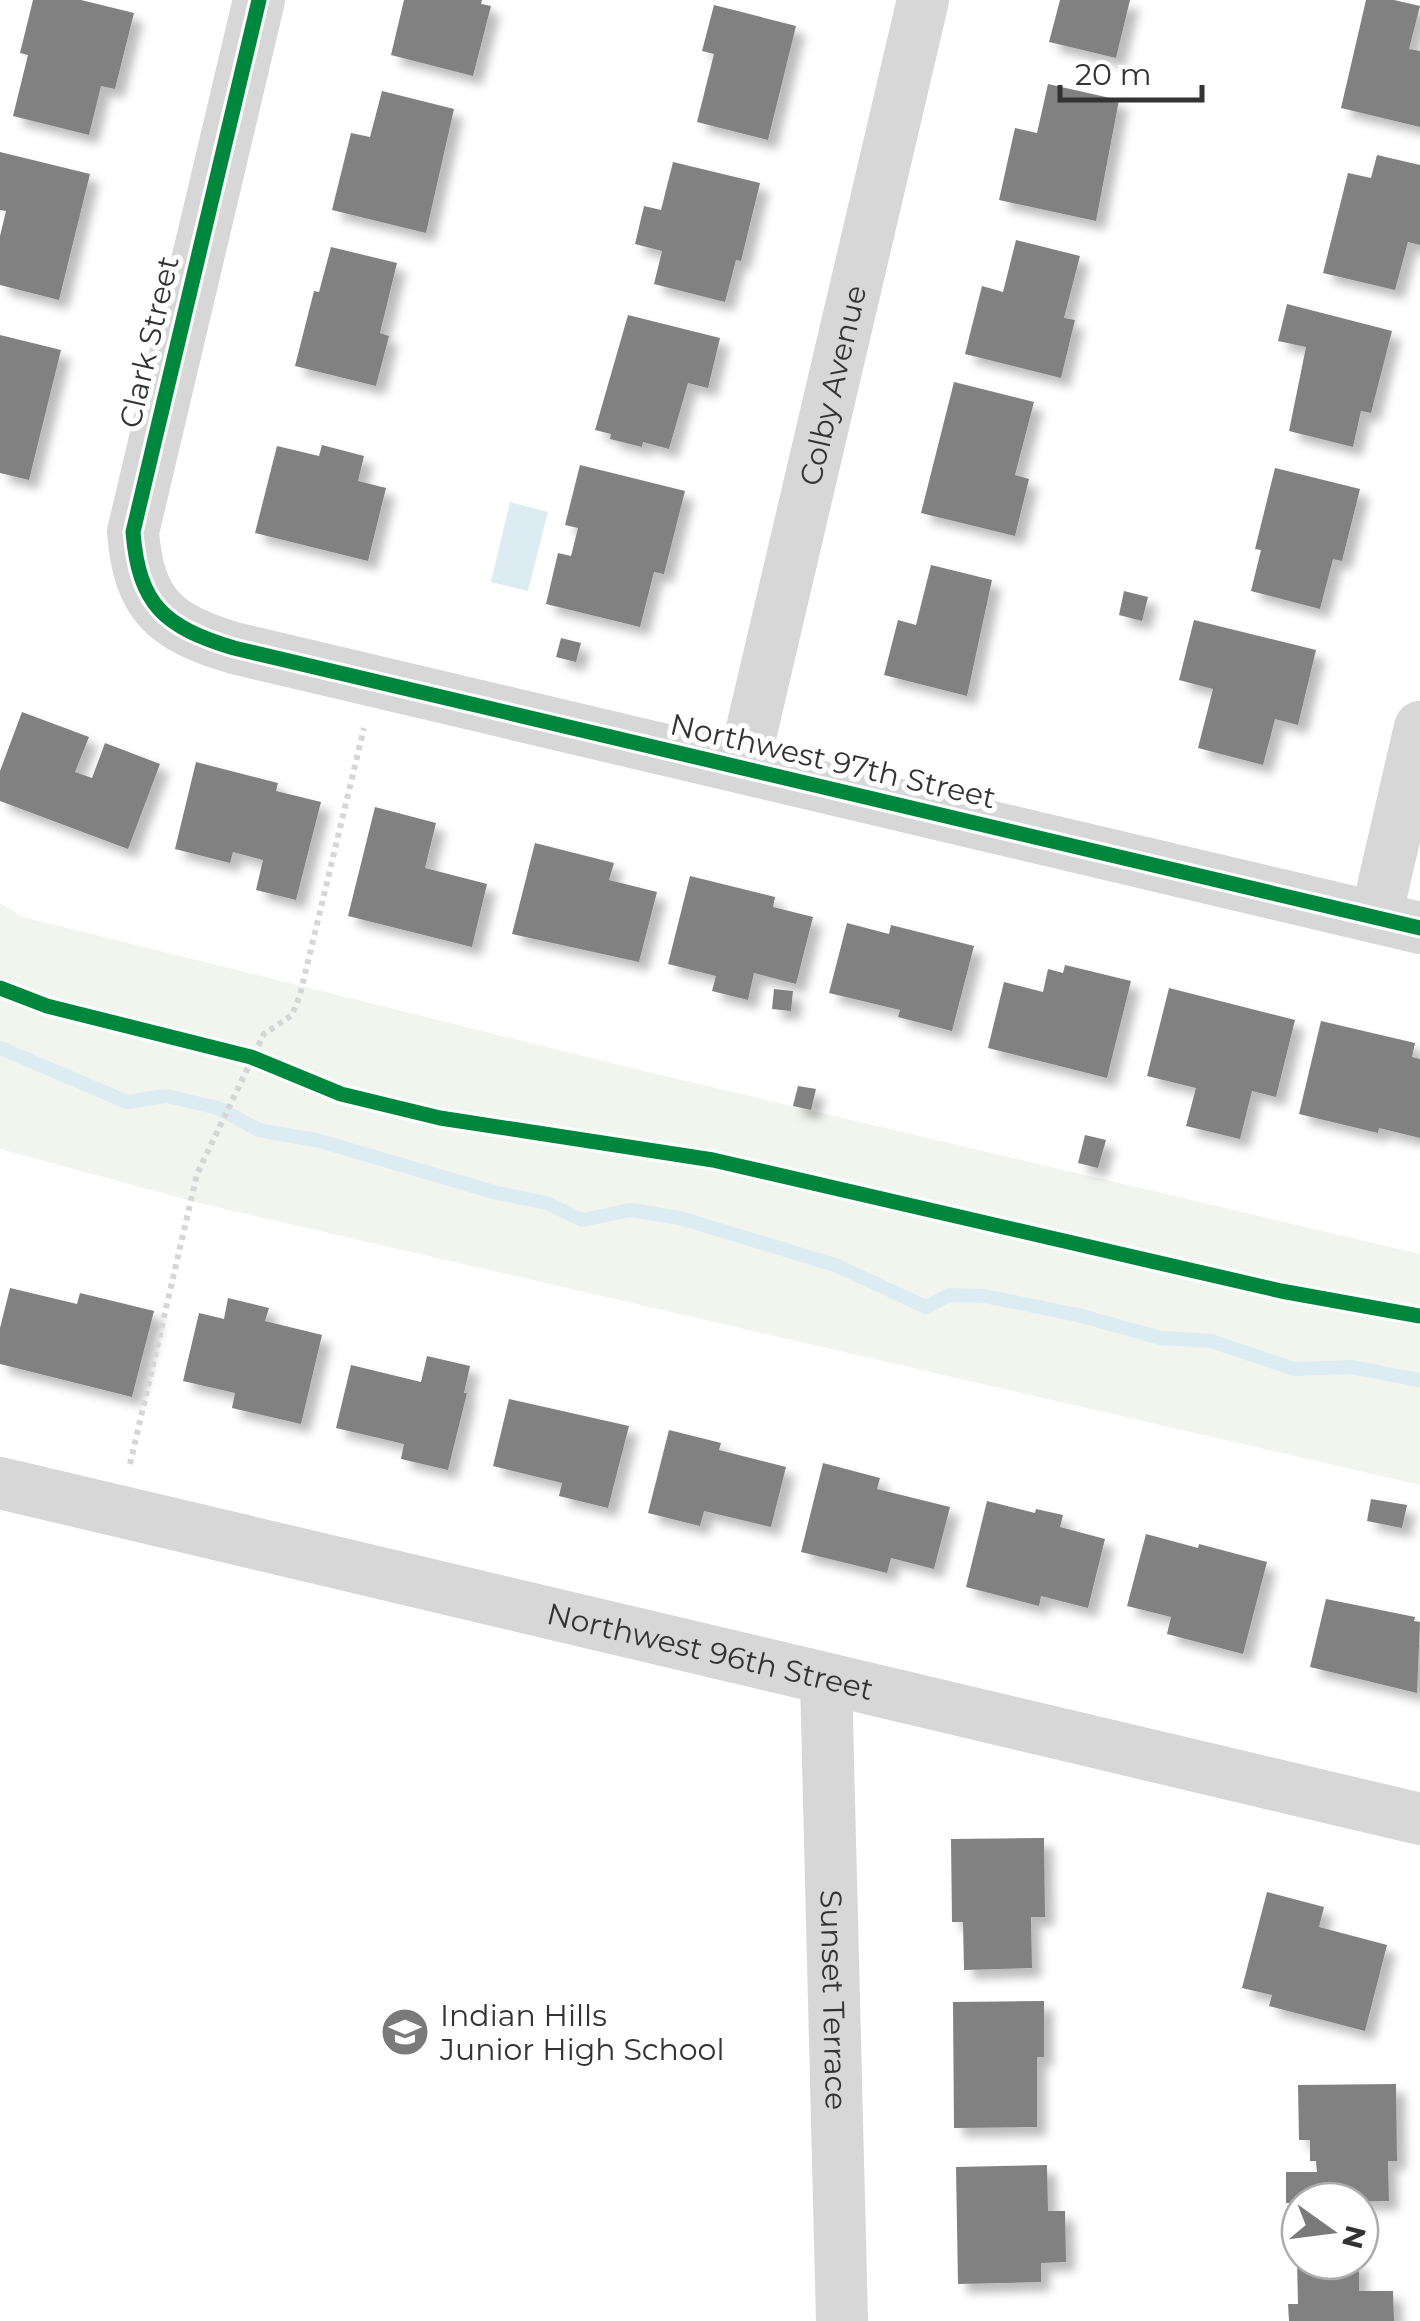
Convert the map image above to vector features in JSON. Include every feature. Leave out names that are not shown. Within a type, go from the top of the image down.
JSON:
[{"type":"street","name":"Clark Street","points":[[234,648],[196,636],[165,618],[136,568],[133,532],[259,0]]},
{"type":"street","name":"Colby Avenue","points":[[743,767],[923,0]]},
{"type":"street","name":"Northwest 97th Street","points":[[234,648],[1398,922]]},
{"type":"street","points":[[1398,922],[1420,728]]},
{"type":"street","name":"Northwest 96th Street","points":[[0,1483],[1420,1820]]},
{"type":"street","name":"Sunset Terrace","points":[[826,1680],[842,2321]]},
{"type":"path","points":[[130,1465],[191,1192],[264,1034],[292,1015],[300,995],[364,728]]},
{"type":"shaded area","points":[[510,502],[548,512],[528,591],[491,582]]},
{"type":"shaded area","points":[[0,903],[23,917],[631,1068],[1420,1254],[1420,1485],[199,1203],[0,1149]]},
{"type":"building","points":[[33,0],[81,0],[134,13],[115,89],[101,86],[89,135],[13,116],[28,55],[20,53]]},
{"type":"building","points":[[404,0],[482,0],[481,4],[491,6],[473,76],[391,55]]},
{"type":"building","points":[[1060,0],[1130,0],[1116,58],[1049,42]]},
{"type":"building","points":[[1366,0],[1394,0],[1420,6],[1409,49],[1420,51],[1420,127],[1341,108]]},
{"type":"building","points":[[714,5],[796,26],[768,140],[697,122],[714,54],[702,51]]},
{"type":"building","points":[[1048,84],[1119,100],[1096,221],[999,200],[1015,128],[1037,133]]},
{"type":"building","points":[[382,91],[454,109],[426,233],[332,210],[351,133],[370,137]]},
{"type":"building","points":[[0,152],[90,174],[59,300],[0,285],[0,236],[6,211],[0,210]]},
{"type":"building","points":[[1377,155],[1420,165],[1420,245],[1408,242],[1395,290],[1323,273],[1348,173],[1371,178]]},
{"type":"building","points":[[673,162],[760,183],[741,261],[736,260],[725,302],[654,284],[662,251],[635,244],[644,206],[661,210]]},
{"type":"building","points":[[1016,240],[1080,256],[1064,318],[1075,320],[1061,378],[965,354],[982,286],[1003,292]]},
{"type":"building","points":[[331,247],[397,263],[380,333],[389,336],[376,386],[295,366],[314,291],[319,292]]},
{"type":"building","points":[[1287,304],[1392,331],[1371,413],[1361,411],[1353,447],[1289,431],[1306,347],[1278,341]]},
{"type":"building","points":[[628,315],[720,338],[708,388],[688,383],[669,449],[610,439],[611,434],[595,430]]},
{"type":"building","points":[[0,335],[61,350],[29,480],[0,473]]},
{"type":"building","points":[[954,382],[1034,402],[1015,475],[1029,479],[1015,536],[921,513]]},
{"type":"building","points":[[322,445],[364,456],[358,481],[386,488],[368,561],[255,533],[277,446],[319,456]]},
{"type":"building","points":[[580,465],[685,491],[664,574],[654,572],[640,627],[546,604],[558,553],[571,556],[578,528],[565,525]]},
{"type":"building","points":[[1275,468],[1360,489],[1342,561],[1333,559],[1320,609],[1251,591],[1261,550],[1255,549]]},
{"type":"building","points":[[931,565],[992,580],[967,696],[884,675],[898,620],[916,625]]},
{"type":"building","points":[[1124,591],[1148,597],[1142,621],[1119,615]]},
{"type":"building","points":[[1194,620],[1316,650],[1298,725],[1275,719],[1263,765],[1198,748],[1213,689],[1179,680]]},
{"type":"building","points":[[561,638],[581,643],[576,662],[556,657]]},
{"type":"building","points":[[22,712],[89,737],[75,772],[92,778],[105,743],[160,764],[128,849],[0,801],[0,771]]},
{"type":"building","points":[[196,762],[278,783],[276,791],[321,802],[296,900],[256,890],[263,860],[233,852],[230,863],[175,849]]},
{"type":"building","points":[[375,807],[436,823],[425,868],[487,884],[472,947],[348,916]]},
{"type":"building","points":[[535,843],[614,863],[609,880],[657,892],[639,962],[512,934]]},
{"type":"building","points":[[690,876],[775,897],[773,907],[813,917],[796,984],[754,973],[748,1000],[712,991],[716,976],[668,964]]},
{"type":"building","points":[[847,923],[889,934],[891,925],[974,946],[952,1031],[898,1017],[900,1010],[829,993]]},
{"type":"building","points":[[1065,965],[1131,981],[1107,1078],[988,1048],[1004,982],[1043,992],[1048,969],[1063,973]]},
{"type":"building","points":[[1169,988],[1295,1020],[1276,1097],[1252,1091],[1240,1139],[1186,1126],[1196,1088],[1147,1076]]},
{"type":"building","points":[[774,989],[793,991],[791,1011],[772,1009]]},
{"type":"building","points":[[1321,1021],[1415,1043],[1412,1057],[1420,1059],[1420,1138],[1379,1128],[1378,1133],[1299,1114]]},
{"type":"building","points":[[798,1086],[816,1089],[811,1110],[793,1106]]},
{"type":"building","points":[[1085,1135],[1106,1140],[1098,1168],[1078,1163]]},
{"type":"building","points":[[10,1288],[77,1304],[80,1293],[154,1311],[132,1397],[0,1364],[0,1328]]},
{"type":"building","points":[[228,1298],[269,1308],[265,1321],[322,1335],[301,1424],[232,1408],[235,1393],[183,1381],[199,1313],[224,1319]]},
{"type":"building","points":[[427,1356],[470,1366],[448,1470],[401,1459],[404,1444],[336,1428],[351,1365],[421,1382]]},
{"type":"building","points":[[509,1399],[629,1426],[608,1508],[559,1496],[562,1483],[493,1466]]},
{"type":"building","points":[[669,1430],[721,1443],[719,1450],[786,1467],[771,1527],[704,1511],[700,1526],[648,1513]]},
{"type":"building","points":[[823,1463],[880,1478],[877,1489],[950,1507],[934,1569],[891,1558],[887,1573],[801,1552]]},
{"type":"building","points":[[1371,1499],[1407,1505],[1402,1528],[1367,1521]]},
{"type":"building","points":[[987,1501],[1035,1513],[1036,1509],[1063,1515],[1060,1527],[1105,1539],[1088,1608],[1041,1596],[1039,1606],[966,1587]]},
{"type":"building","points":[[1146,1534],[1267,1562],[1243,1654],[1167,1634],[1171,1617],[1127,1606]]},
{"type":"building","points":[[1326,1599],[1415,1617],[1414,1621],[1420,1622],[1417,1693],[1310,1667]]},
{"type":"building","points":[[1044,1838],[1045,1917],[1031,1917],[1032,1968],[964,1970],[963,1922],[952,1922],[951,1839]]},
{"type":"building","points":[[1267,1892],[1324,1907],[1319,1927],[1387,1945],[1365,2031],[1269,2006],[1272,1995],[1242,1988]]},
{"type":"building","points":[[1044,2001],[1044,2057],[1037,2057],[1037,2127],[954,2128],[953,2002]]},
{"type":"building","points":[[1396,2084],[1397,2161],[1388,2161],[1389,2201],[1380,2201],[1380,2181],[1286,2181],[1286,2172],[1317,2172],[1316,2161],[1310,2161],[1310,2140],[1299,2140],[1298,2085]]},
{"type":"building","points":[[1047,2165],[1048,2211],[1065,2211],[1066,2262],[1041,2263],[1041,2282],[958,2284],[956,2167]]},
{"type":"building","points":[[1297,2281],[1359,2281],[1359,2291],[1393,2291],[1394,2321],[1289,2321],[1288,2304],[1298,2304]]},
{"type":"waterway","points":[[0,1048],[127,1102],[166,1096],[218,1108],[259,1130],[320,1141],[497,1193],[547,1203],[582,1220],[630,1210],[680,1218],[835,1265],[926,1307],[949,1295],[984,1296],[1078,1315],[1161,1338],[1211,1341],[1294,1369],[1351,1367],[1420,1380]]},
{"type":"cycle path","points":[[259,0],[133,532],[136,557],[149,596],[173,622],[234,648],[1420,928]]},
{"type":"cycle path","points":[[0,988],[47,1006],[251,1057],[341,1094],[440,1118],[713,1160],[1281,1291],[1420,1316]]},
{"type":"place","name":"Indian Hills Junior High School","points":[[405,2032]]}]
